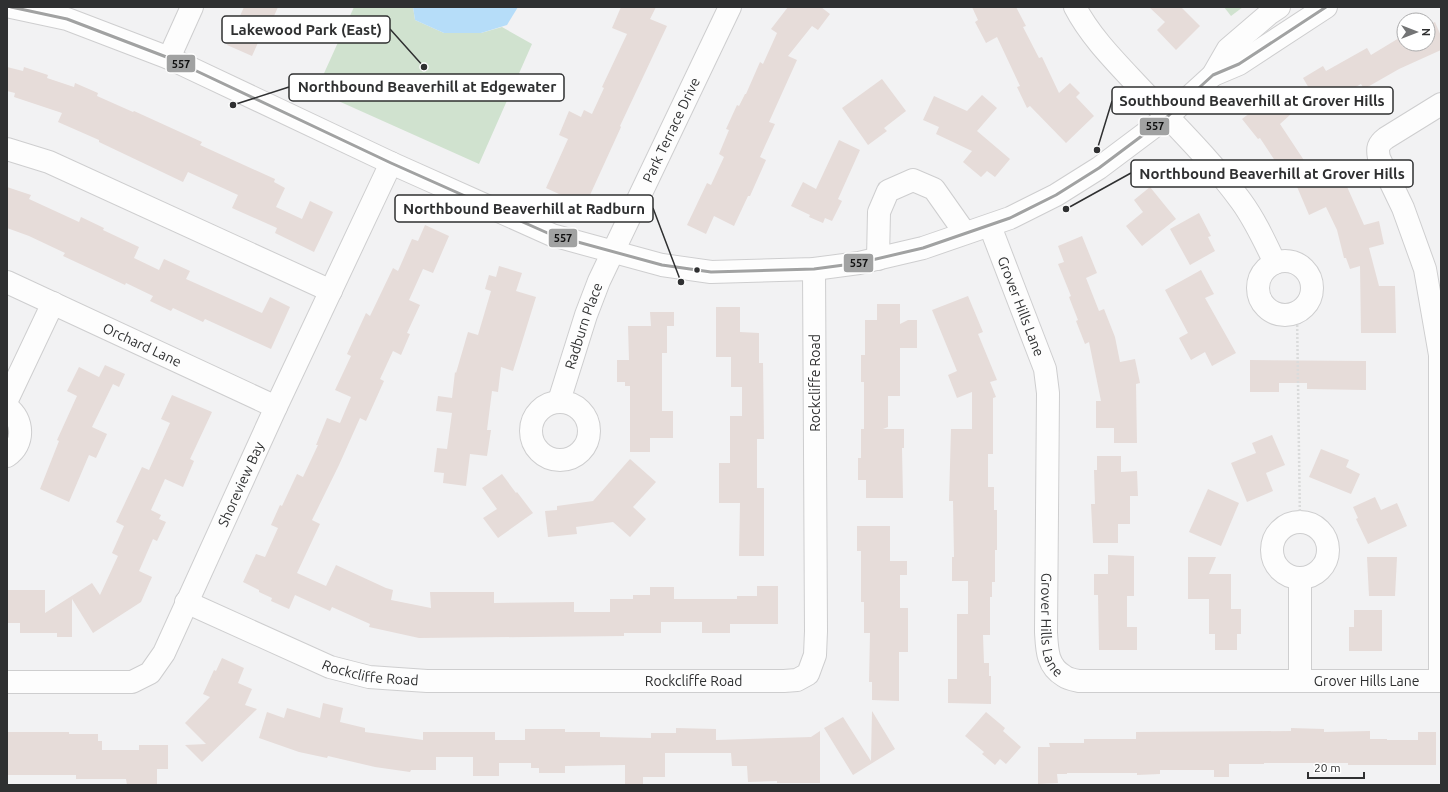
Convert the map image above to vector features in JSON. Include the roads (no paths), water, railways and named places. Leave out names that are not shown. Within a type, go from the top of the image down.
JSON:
[{"type":"street","points":[[11,7],[67,19],[169,58],[391,163],[552,235],[662,265],[711,272],[814,269],[859,263],[923,248],[1010,218],[1056,195],[1099,168],[1167,118],[1213,75],[1228,49],[1279,7]]},
{"type":"street","points":[[169,58],[192,7]]},
{"type":"street","name":"Park Terrace Drive","points":[[612,252],[730,7]]},
{"type":"street","points":[[1075,7],[1080,18],[1108,54],[1210,162],[1242,202],[1264,240],[1275,263]]},
{"type":"street","points":[[1213,75],[1239,64],[1326,7]]},
{"type":"street","points":[[1440,681],[1440,355],[1425,269],[1403,208],[1379,158],[1377,150],[1379,143],[1441,104]]},
{"type":"street","points":[[7,149],[49,162],[331,291]]},
{"type":"street","name":"Shoreview Bay","points":[[7,682],[132,682],[150,673],[164,653],[276,407],[391,163]]},
{"type":"street","points":[[878,259],[879,212],[888,191],[913,180],[934,189],[965,233]]},
{"type":"street","name":"Grover Hills Lane","points":[[990,226],[1045,369],[1048,393],[1046,632],[1047,653],[1054,667],[1064,677],[1079,681],[1440,681]]},
{"type":"street","name":"Radburn Place","points":[[559,402],[586,316],[612,252]]},
{"type":"street","points":[[1284,261],[1293,262],[1301,266],[1308,273],[1311,281],[1311,295],[1304,307],[1297,313],[1289,315],[1276,314],[1265,307],[1260,299],[1258,291],[1260,278],[1267,268],[1275,263],[1284,261]]},
{"type":"street","name":"Rockcliffe Road","points":[[186,602],[330,667],[369,677],[427,682],[784,682],[797,680],[808,674],[816,649],[814,269]]},
{"type":"street","name":"Orchard Lane","points":[[7,282],[276,407]]},
{"type":"street","points":[[7,400],[53,303]]},
{"type":"street","points":[[7,407],[18,418],[20,437],[17,446],[7,456]]},
{"type":"street","points":[[1300,522],[1309,523],[1317,527],[1325,537],[1329,550],[1323,567],[1317,573],[1309,577],[1300,578],[1291,577],[1282,572],[1276,564],[1273,555],[1273,545],[1276,536],[1282,529],[1290,524],[1300,522]]},
{"type":"street","points":[[1300,578],[1300,680]]},
{"type":"water","points":[[413,7],[518,7],[507,25],[481,33],[444,33],[415,20]]},
{"type":"place","name":"Lakewood Park (East)","points":[[424,67]]},
{"type":"place","name":"Northbound Beaverhill at Edgewater","points":[[233,105]]},
{"type":"place","name":"Southbound Beaverhill at Grover Hills","points":[[1097,150]]},
{"type":"place","name":"Northbound Beaverhill at Grover Hills","points":[[1066,209]]},
{"type":"place","name":"Northbound Beaverhill at Radburn","points":[[681,282]]}]
